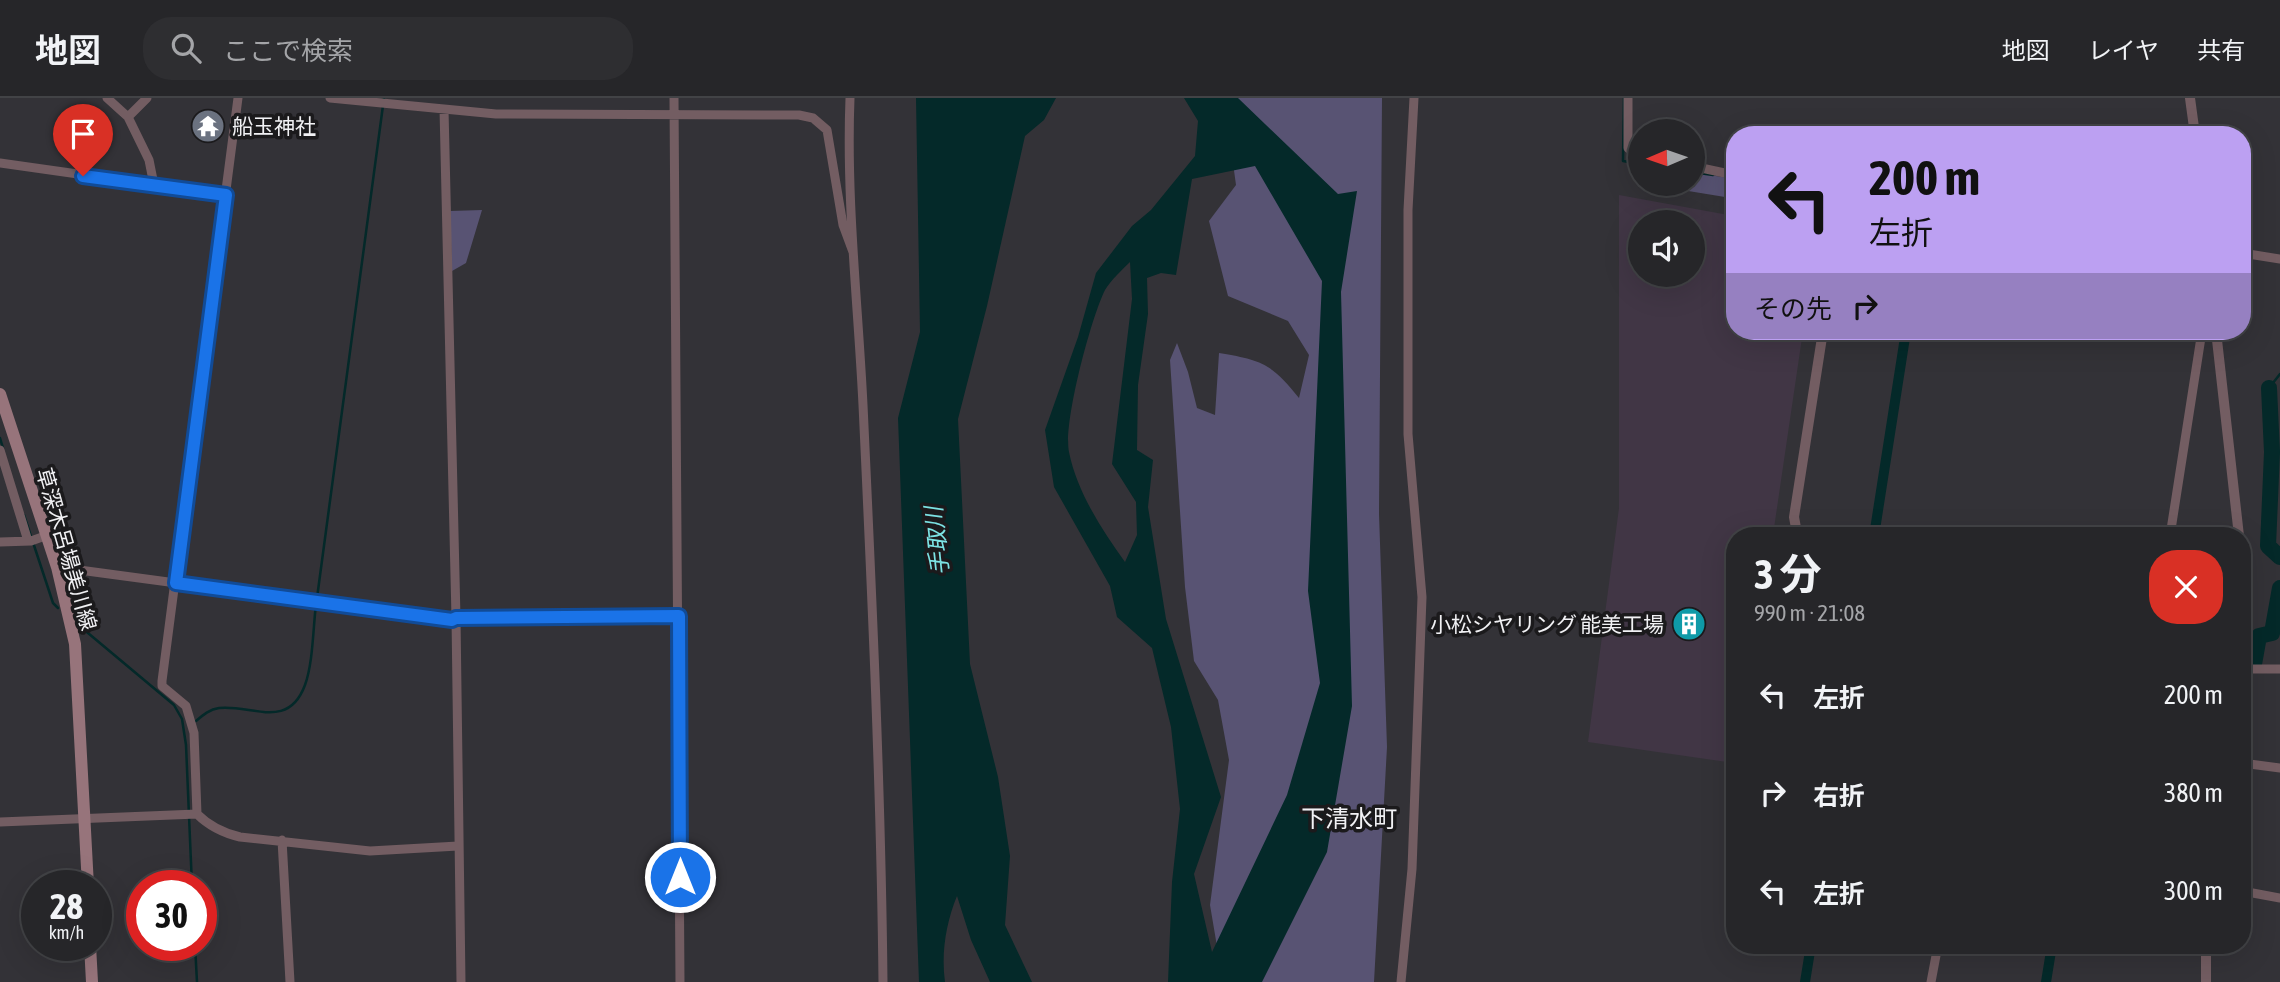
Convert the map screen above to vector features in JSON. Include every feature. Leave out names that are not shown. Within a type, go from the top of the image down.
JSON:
[{"type":"main road","name":"草深木呂場美川線","points":[[0,394],[35,539],[57,567],[75,644],[87,870]]},
{"type":"main road","points":[[91,961],[92,982]]},
{"type":"street","points":[[107,98],[128,117],[149,160],[154,185]]},
{"type":"street","points":[[128,117],[147,98]]},
{"type":"street","points":[[192,814],[194,733],[186,706],[162,686],[238,98]]},
{"type":"street","points":[[330,98],[533,116],[799,116],[821,122],[827,130],[843,225],[854,255]]},
{"type":"street","points":[[674,98],[680,982]]},
{"type":"street","points":[[850,98],[849,151],[872,637],[883,982]]},
{"type":"street","points":[[1401,982],[1412,869],[1422,597],[1408,434],[1408,211],[1414,98]]},
{"type":"street","points":[[1628,98],[1628,119]]},
{"type":"street","points":[[2190,98],[2195,126]]},
{"type":"street","points":[[444,109],[461,982]]},
{"type":"street","points":[[0,163],[226,195]]},
{"type":"street","points":[[1705,169],[1726,173]]},
{"type":"street","points":[[2251,254],[2280,259]]},
{"type":"street","points":[[1796,527],[1794,517],[1822,340]]},
{"type":"street","points":[[2171,527],[2201,340]]},
{"type":"street","points":[[2217,340],[2238,527]]},
{"type":"street","points":[[0,450],[35,539],[0,542]]},
{"type":"street","points":[[57,567],[452,620],[679,616]]},
{"type":"street","points":[[2251,670],[2280,669]]},
{"type":"street","points":[[2251,764],[2280,768]]},
{"type":"street","points":[[0,822],[192,814],[225,834],[370,851],[458,846]]},
{"type":"street","points":[[282,840],[290,982]]},
{"type":"street","points":[[2251,893],[2280,898]]},
{"type":"street","points":[[1931,982],[1936,954]]},
{"type":"street","points":[[2206,954],[2206,982]]},
{"type":"shaded area","points":[[1224,98],[1382,98],[1379,514],[1387,747],[1374,982],[1223,982],[1210,905],[1229,760],[1218,700],[1194,661],[1185,587],[1170,360],[1177,343],[1197,408],[1215,415],[1219,353],[1265,365],[1299,398],[1309,355],[1288,321],[1228,296],[1209,221],[1236,185]]},
{"type":"shaded area","points":[[1705,174],[1726,178],[1726,197],[1705,194]]},
{"type":"shaded area","points":[[1619,195],[1701,210],[1628,210],[1628,287],[1705,287],[1705,211],[1726,215],[1726,340],[1802,340],[1774,527],[1726,527],[1726,762],[1588,742],[1619,508]]},
{"type":"shaded area","points":[[482,210],[466,263],[452,271],[450,211]]},
{"type":"water","name":"手取川","points":[[916,98],[1056,98],[1044,120],[1025,136],[987,306],[958,419],[970,664],[998,777],[1010,856],[1005,925],[1032,982],[990,982],[971,940],[957,896],[945,938],[945,982],[919,982],[898,418],[920,332]]},
{"type":"water","points":[[1184,98],[1238,98],[1338,194],[1357,191],[1341,292],[1352,706],[1327,852],[1262,982],[1168,982],[1172,882],[1180,809],[1171,727],[1152,648],[1117,617],[1110,586],[1054,487],[1045,430],[1078,337],[1096,273],[1132,226],[1151,210],[1195,156],[1198,121]],"holes":[[[1255,166],[1322,281],[1308,591],[1320,683],[1287,795],[1212,952],[1194,874],[1221,797],[1166,619],[1148,507],[1153,460],[1137,450],[1138,385],[1148,314],[1147,278],[1161,273],[1176,275],[1192,179]],[[1130,262],[1132,299],[1112,464],[1136,502],[1137,535],[1125,562],[1084,496],[1073,467],[1068,438],[1079,371],[1099,304],[1107,286]]]},
{"type":"waterway","points":[[317,598],[384,98]]},
{"type":"waterway","points":[[1624,98],[1623,161],[1628,162]]},
{"type":"waterway","points":[[1705,174],[1713,175]]},
{"type":"waterway","points":[[1875,527],[1905,340]]},
{"type":"waterway","points":[[2269,388],[2280,374]]},
{"type":"waterway","points":[[2269,388],[2272,452],[2268,546],[2280,557]]},
{"type":"waterway","points":[[0,438],[3,448]]},
{"type":"waterway","points":[[24,515],[53,603],[58,608]]},
{"type":"waterway","points":[[2254,664],[2259,636],[2272,633],[2280,588]]},
{"type":"waterway","points":[[196,721],[219,708],[279,711],[298,699],[310,667],[316,604]]},
{"type":"waterway","points":[[82,628],[174,705],[182,719],[186,745],[191,870]]},
{"type":"waterway","points":[[1805,982],[1810,954]]},
{"type":"waterway","points":[[2046,982],[2051,954]]},
{"type":"waterway","points":[[196,961],[197,982]]},
{"type":"place","name":"船玉神社","points":[[208,126]]},
{"type":"place","name":"小松シヤリング 能美工場","points":[[1689,624]]},
{"type":"district","name":"下清水町","points":[[1349,818]]},
{"type":"route","points":[[83,176],[226,195],[176,583],[452,620],[679,616],[680,877]]}]
